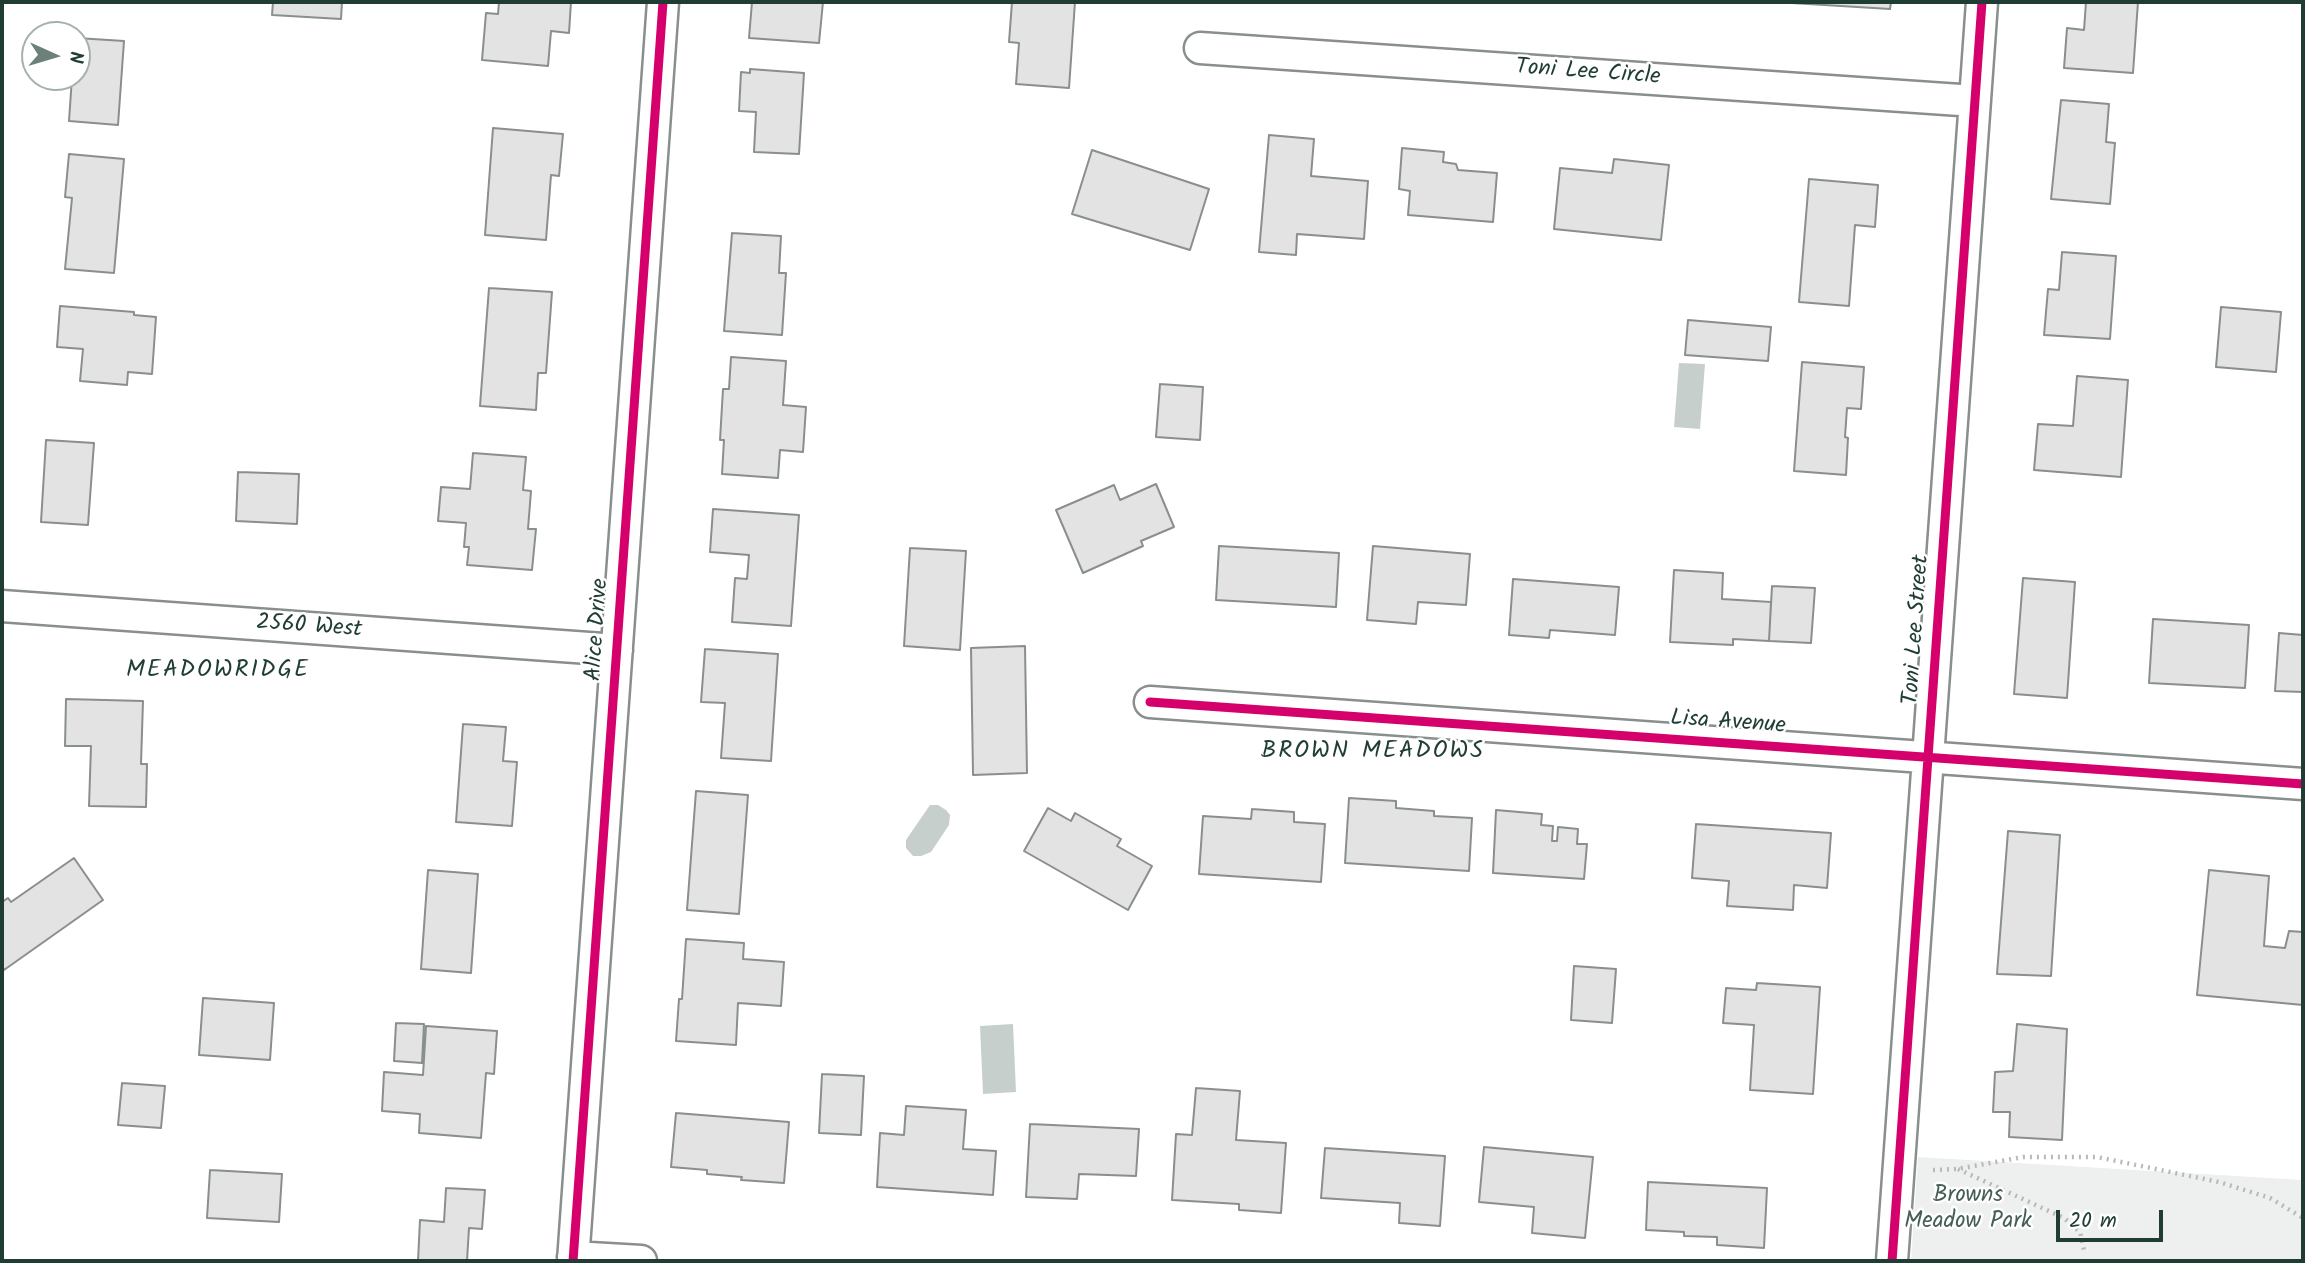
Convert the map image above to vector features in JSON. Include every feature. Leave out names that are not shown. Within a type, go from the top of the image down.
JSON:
[{"type":"street","name":"Alice Drive","points":[[573,1259],[663,2]]},
{"type":"street","name":"Toni Lee Street","points":[[1892,1261],[1982,2]]},
{"type":"street","name":"Toni Lee Circle","points":[[1200,48],[1975,101]]},
{"type":"street","name":"2560 West","points":[[2,606],[617,650]]},
{"type":"street","name":"Lisa Avenue","points":[[1150,702],[2303,784]]},
{"type":"street","points":[[573,1259],[640,1261]]},
{"type":"path","points":[[1933,1170],[1957,1169],[2023,1157],[2097,1157],[2219,1182],[2270,1198],[2303,1218]]},
{"type":"path","points":[[1957,1169],[2064,1218],[2080,1232],[2084,1250]]},
{"type":"shaded area","points":[[1679,363],[1705,364],[1700,429],[1674,427]]},
{"type":"shaded area","points":[[930,805],[938,805],[946,810],[950,815],[949,825],[931,852],[913,856],[906,848],[906,840]]},
{"type":"shaded area","points":[[1013,1024],[1016,1092],[983,1094],[980,1026]]},
{"type":"shaded area","name":"Browns Meadow Park","points":[[1918,1157],[2303,1180],[2303,1261],[1911,1261]]},
{"type":"building","points":[[273,2],[342,2],[341,19],[272,15]]},
{"type":"building","points":[[499,2],[571,2],[569,33],[551,31],[548,66],[482,60],[486,13],[498,14]]},
{"type":"building","points":[[752,2],[823,2],[819,43],[749,38]]},
{"type":"building","points":[[1012,2],[1075,2],[1069,88],[1016,84],[1019,43],[1009,42]]},
{"type":"building","points":[[1775,2],[1891,2],[1890,9]]},
{"type":"building","points":[[2086,2],[2138,2],[2133,73],[2064,68],[2067,28],[2084,30]]},
{"type":"building","points":[[91,39],[124,41],[118,125],[69,121],[71,91],[91,91]]},
{"type":"building","points":[[750,69],[804,73],[799,154],[754,152],[756,112],[739,111],[741,72],[750,73]]},
{"type":"building","points":[[2061,100],[2109,104],[2106,142],[2115,143],[2110,204],[2051,199]]},
{"type":"building","points":[[493,128],[563,134],[559,176],[551,175],[546,240],[485,235]]},
{"type":"building","points":[[1269,135],[1314,139],[1311,176],[1368,181],[1364,239],[1297,234],[1296,255],[1259,252]]},
{"type":"building","points":[[1402,148],[1444,152],[1443,162],[1456,164],[1458,170],[1497,173],[1493,222],[1408,215],[1410,191],[1399,189]]},
{"type":"building","points":[[1092,150],[1209,189],[1190,250],[1072,214]]},
{"type":"building","points":[[69,154],[124,159],[114,273],[65,269],[72,198],[65,197]]},
{"type":"building","points":[[1614,159],[1669,165],[1661,240],[1554,229],[1560,168],[1612,173]]},
{"type":"building","points":[[1809,179],[1878,185],[1875,227],[1855,225],[1849,306],[1799,302]]},
{"type":"building","points":[[732,233],[781,236],[779,273],[786,273],[782,335],[724,331]]},
{"type":"building","points":[[2062,252],[2116,256],[2110,339],[2044,335],[2048,289],[2059,290]]},
{"type":"building","points":[[489,288],[552,292],[546,373],[538,373],[536,410],[480,406]]},
{"type":"building","points":[[60,306],[134,312],[134,315],[156,317],[152,374],[128,372],[127,385],[80,381],[83,349],[57,347]]},
{"type":"building","points":[[2221,307],[2281,312],[2276,372],[2216,367]]},
{"type":"building","points":[[1688,320],[1771,327],[1768,361],[1685,355]]},
{"type":"building","points":[[731,357],[786,361],[783,405],[806,407],[803,452],[780,450],[778,478],[722,474],[724,440],[720,440],[723,389],[729,389]]},
{"type":"building","points":[[1802,362],[1864,367],[1861,409],[1847,408],[1846,475],[1794,471]]},
{"type":"building","points":[[2077,376],[2128,380],[2121,477],[2034,470],[2038,424],[2073,426]]},
{"type":"building","points":[[1160,384],[1203,387],[1200,440],[1156,437]]},
{"type":"building","points":[[46,440],[94,443],[88,525],[41,522]]},
{"type":"building","points":[[473,453],[526,457],[523,490],[531,491],[528,529],[536,529],[532,570],[467,565],[469,547],[464,547],[466,523],[438,521],[441,487],[470,489]]},
{"type":"building","points":[[238,472],[299,474],[297,524],[236,521]]},
{"type":"building","points":[[1156,484],[1174,527],[1141,541],[1143,546],[1083,573],[1056,510],[1114,485],[1120,500]]},
{"type":"building","points":[[713,509],[799,515],[791,626],[732,622],[735,578],[747,579],[749,555],[710,552]]},
{"type":"building","points":[[1219,546],[1339,553],[1336,607],[1216,600]]},
{"type":"building","points":[[1373,546],[1470,554],[1466,605],[1418,602],[1416,624],[1367,620]]},
{"type":"building","points":[[910,548],[966,551],[960,650],[904,646]]},
{"type":"building","points":[[1674,570],[1723,573],[1722,599],[1771,602],[1769,641],[1733,639],[1733,645],[1670,642]]},
{"type":"building","points":[[2023,578],[2075,582],[2067,698],[2014,694]]},
{"type":"building","points":[[1513,579],[1619,587],[1615,635],[1550,630],[1549,638],[1509,635]]},
{"type":"building","points":[[1772,586],[1815,588],[1811,643],[1769,641]]},
{"type":"building","points":[[2153,619],[2249,625],[2245,688],[2149,683]]},
{"type":"building","points":[[2279,633],[2303,635],[2303,692],[2275,691]]},
{"type":"building","points":[[1025,646],[1027,773],[973,775],[971,648]]},
{"type":"building","points":[[705,649],[778,654],[771,761],[721,758],[725,703],[701,702]]},
{"type":"building","points":[[66,699],[143,701],[141,764],[147,764],[146,807],[89,806],[91,746],[65,746]]},
{"type":"building","points":[[463,724],[506,727],[503,761],[517,762],[512,826],[456,822]]},
{"type":"building","points":[[696,791],[748,795],[739,914],[687,910]]},
{"type":"building","points":[[1349,798],[1396,801],[1396,808],[1434,811],[1434,816],[1472,818],[1469,871],[1345,863]]},
{"type":"building","points":[[1048,808],[1071,821],[1075,813],[1121,839],[1117,846],[1152,866],[1128,910],[1024,851]]},
{"type":"building","points":[[1252,809],[1294,812],[1294,822],[1325,824],[1321,882],[1199,874],[1203,816],[1251,819]]},
{"type":"building","points":[[1496,810],[1542,814],[1541,825],[1553,826],[1552,841],[1557,841],[1558,827],[1578,829],[1577,844],[1587,844],[1584,879],[1493,873]]},
{"type":"building","points":[[1696,824],[1831,833],[1827,888],[1794,885],[1793,910],[1727,906],[1729,881],[1692,878]]},
{"type":"building","points":[[2008,831],[2060,835],[2051,976],[1997,974]]},
{"type":"building","points":[[74,858],[103,900],[4,970],[2,902],[8,898],[11,902]]},
{"type":"building","points":[[428,870],[478,874],[471,973],[421,969]]},
{"type":"building","points":[[2209,870],[2269,876],[2264,946],[2285,948],[2289,931],[2303,932],[2303,1005],[2197,995]]},
{"type":"building","points":[[686,939],[744,943],[743,959],[784,962],[781,1006],[738,1003],[736,1045],[676,1041]]},
{"type":"building","points":[[1574,966],[1616,969],[1612,1023],[1571,1020]]},
{"type":"building","points":[[1757,983],[1820,987],[1813,1094],[1750,1090],[1754,1025],[1723,1023],[1726,988],[1756,990]]},
{"type":"building","points":[[203,998],[274,1003],[270,1060],[199,1055]]},
{"type":"building","points":[[396,1023],[424,1024],[422,1063],[394,1061]]},
{"type":"building","points":[[2017,1024],[2067,1029],[2062,1140],[2009,1137],[2010,1112],[1993,1112],[1995,1072],[2013,1071]]},
{"type":"building","points":[[426,1026],[497,1031],[494,1074],[486,1073],[481,1138],[419,1133],[420,1114],[382,1111],[384,1072],[423,1075]]},
{"type":"building","points":[[822,1074],[864,1076],[861,1135],[819,1133]]},
{"type":"building","points":[[122,1083],[165,1086],[161,1128],[118,1125]]},
{"type":"building","points":[[1196,1088],[1240,1091],[1236,1140],[1286,1143],[1281,1213],[1239,1210],[1239,1204],[1172,1200],[1176,1134],[1192,1135]]},
{"type":"building","points":[[906,1106],[966,1110],[963,1149],[996,1151],[993,1195],[877,1187],[880,1133],[904,1135]]},
{"type":"building","points":[[676,1113],[789,1122],[784,1183],[741,1180],[742,1177],[707,1174],[707,1170],[671,1167]]},
{"type":"building","points":[[1030,1124],[1139,1129],[1136,1176],[1079,1174],[1077,1199],[1026,1197]]},
{"type":"building","points":[[1484,1147],[1593,1157],[1585,1238],[1532,1233],[1534,1207],[1479,1202]]},
{"type":"building","points":[[1325,1148],[1445,1156],[1440,1226],[1399,1223],[1400,1203],[1321,1198]]},
{"type":"building","points":[[210,1170],[282,1174],[279,1222],[207,1218]]},
{"type":"building","points":[[1648,1182],[1767,1188],[1764,1248],[1717,1245],[1717,1237],[1684,1236],[1684,1232],[1646,1230]]},
{"type":"building","points":[[446,1188],[485,1190],[482,1229],[469,1228],[467,1261],[418,1261],[420,1220],[444,1222]]},
{"type":"cycle path","points":[[573,1261],[663,2]]},
{"type":"cycle path","points":[[1892,1261],[1982,2]]},
{"type":"cycle path","points":[[1150,702],[2303,784]]},
{"type":"district","name":"MEADOWRIDGE","points":[[218,672]]},
{"type":"district","name":"BROWN MEADOWS","points":[[1373,753]]}]
